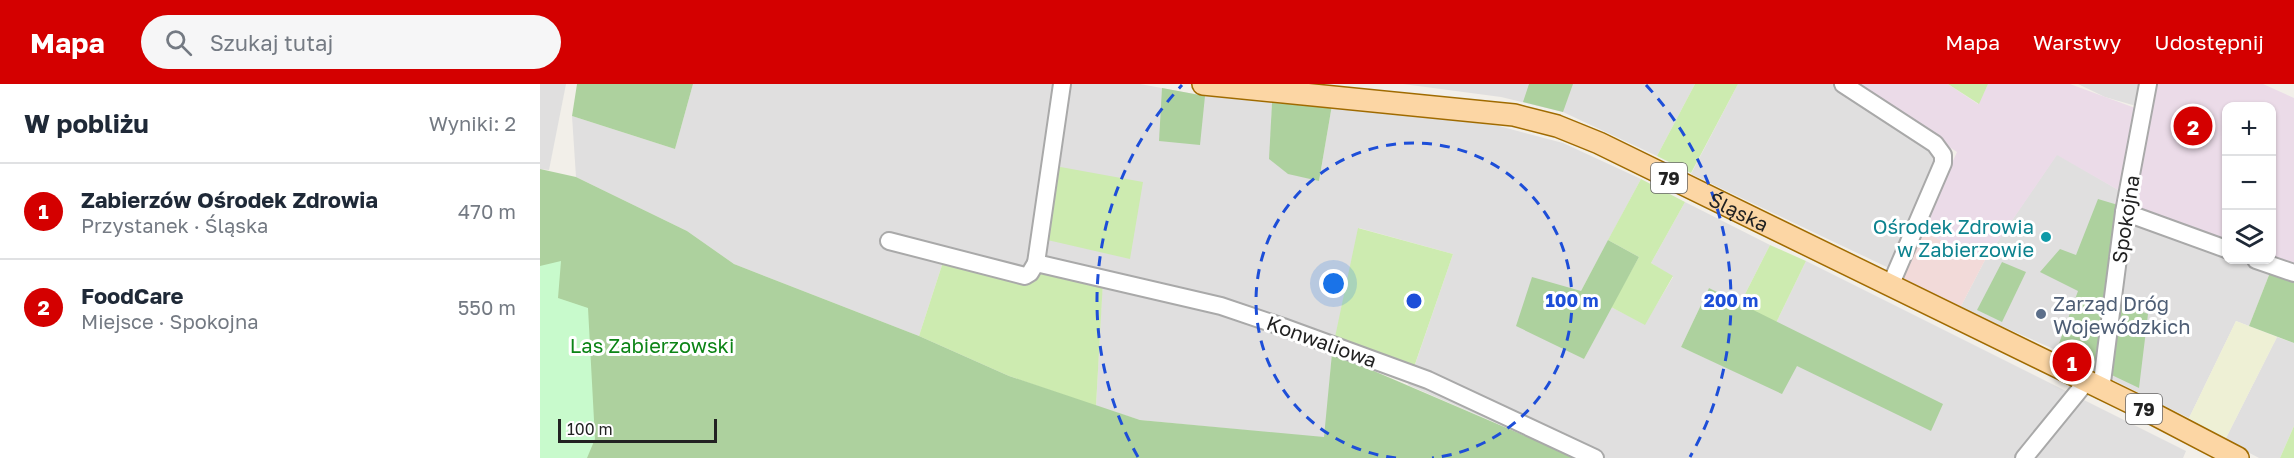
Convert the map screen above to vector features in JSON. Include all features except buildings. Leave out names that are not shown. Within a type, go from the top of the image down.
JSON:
[{"type":"main road","name":"Śląska","points":[[1203,84],[1496,112],[1557,126],[1599,143],[2238,458]]},
{"type":"street","points":[[889,241],[1025,276],[1030,273],[1036,263],[1062,84]]},
{"type":"street","points":[[1843,84],[1935,144],[1943,155],[1943,163],[1890,286]]},
{"type":"street","name":"Spokojna","points":[[2093,386],[2148,84]]},
{"type":"street","points":[[2124,212],[2222,248]]},
{"type":"street","name":"Konwaliowa","points":[[1036,263],[1221,306],[1273,323],[1428,380],[1595,458]]},
{"type":"street","points":[[2268,264],[2294,273]]},
{"type":"street","points":[[2024,458],[2093,386]]},
{"type":"shaded area","points":[[540,84],[566,84],[549,170],[540,169]]},
{"type":"shaded area","points":[[693,84],[1140,84],[1205,96],[1272,103],[1270,159],[1319,181],[1332,105],[1499,126],[1563,143],[1641,179],[1581,291],[1584,359],[1611,307],[1645,324],[1673,277],[1651,263],[1685,202],[1770,245],[1740,304],[1709,288],[1681,347],[1782,393],[1809,339],[1776,323],[1806,261],[2186,451],[2183,458],[1577,458],[1408,385],[1453,254],[1359,228],[1332,353],[1325,438],[1140,420],[1096,406],[1103,276],[1039,264],[1036,282],[944,259],[919,336],[734,264],[687,231],[576,177],[572,116],[675,149]]},
{"type":"shaded area","points":[[1403,84],[1695,84],[1657,156],[1563,112],[1501,97]]},
{"type":"shaded area","points":[[1738,84],[1834,84],[1939,152],[1891,269],[1691,174]]},
{"type":"shaded area","points":[[1851,84],[1948,84],[1978,104],[1988,84],[2070,84],[2146,112],[2153,84],[2263,84],[2294,98],[2294,265],[2276,258],[2276,102],[2222,102],[2222,241],[2114,203],[2120,191],[2057,155],[1985,260],[1921,231],[1957,152]]},
{"type":"shaded area","points":[[2078,84],[2139,84],[2136,106],[2105,97]]},
{"type":"shaded area","points":[[2057,154],[2120,191],[2095,367],[1960,308],[1985,260]]},
{"type":"shaded area","points":[[2131,219],[2222,253],[2222,264],[2253,264],[2271,270],[2249,326],[2236,321],[2189,418],[2109,378]]},
{"type":"shaded area","points":[[1921,231],[1985,260],[1960,308],[1899,280]]},
{"type":"shaded area","points":[[2277,337],[2294,343],[2294,426],[2280,458],[2259,458],[2225,440]]},
{"type":"green space","points":[[577,84],[693,84],[675,149],[572,116]]},
{"type":"green space","points":[[1529,84],[1573,84],[1563,112],[1523,102]]},
{"type":"green space","points":[[1695,84],[1738,84],[1691,173],[1657,156]]},
{"type":"green space","points":[[1948,84],[1988,84],[1979,104]]},
{"type":"green space","points":[[1162,88],[1205,96],[1200,145],[1159,141]]},
{"type":"green space","points":[[1272,103],[1332,105],[1319,181],[1288,174],[1269,159]]},
{"type":"green space","points":[[1055,166],[1143,182],[1130,259],[1043,239]]},
{"type":"green space","name":"Las Zabierzowski","points":[[540,169],[576,177],[687,231],[734,264],[919,336],[1009,376],[1140,420],[1324,437],[1332,353],[1577,458],[540,458]]},
{"type":"green space","points":[[1641,179],[1685,202],[1651,263],[1673,276],[1645,325],[1611,307],[1639,257],[1608,240]]},
{"type":"green space","points":[[2098,199],[2118,205],[2108,299],[2148,314],[2139,388],[2057,349],[2078,291],[2040,272],[2060,249],[2076,255]]},
{"type":"green space","points":[[1358,228],[1453,254],[1414,367],[1335,337]]},
{"type":"green space","points":[[1608,240],[1639,257],[1584,359],[1516,326],[1532,277],[1581,291]]},
{"type":"green space","points":[[1770,245],[1806,261],[1776,323],[1740,304]]},
{"type":"green space","points":[[944,259],[1035,282],[1039,264],[1103,281],[1096,406],[1009,376],[919,336]]},
{"type":"green space","points":[[561,261],[558,298],[588,308],[595,439],[587,458],[540,458],[540,266]]},
{"type":"green space","points":[[2002,262],[2026,272],[2002,322],[1977,310]]},
{"type":"green space","points":[[2271,270],[2294,279],[2294,343],[2249,326]]},
{"type":"green space","points":[[1709,288],[1943,404],[1931,431],[1797,366],[1782,394],[1681,347]]},
{"type":"green space","points":[[2236,321],[2277,337],[2225,440],[2189,418]]},
{"type":"green space","points":[[2294,426],[2294,458],[2280,458]]},
{"type":"place","name":"FoodCare","points":[[2193,126]]},
{"type":"place","name":"Ośrodek Zdrowia w Zabierzowie","points":[[2046,237]]},
{"type":"place","name":"Zarząd Dróg Wojewódzkich","points":[[2041,314]]},
{"type":"place","name":"Zabierzów Ośrodek Zdrowia","points":[[2072,362]]}]
